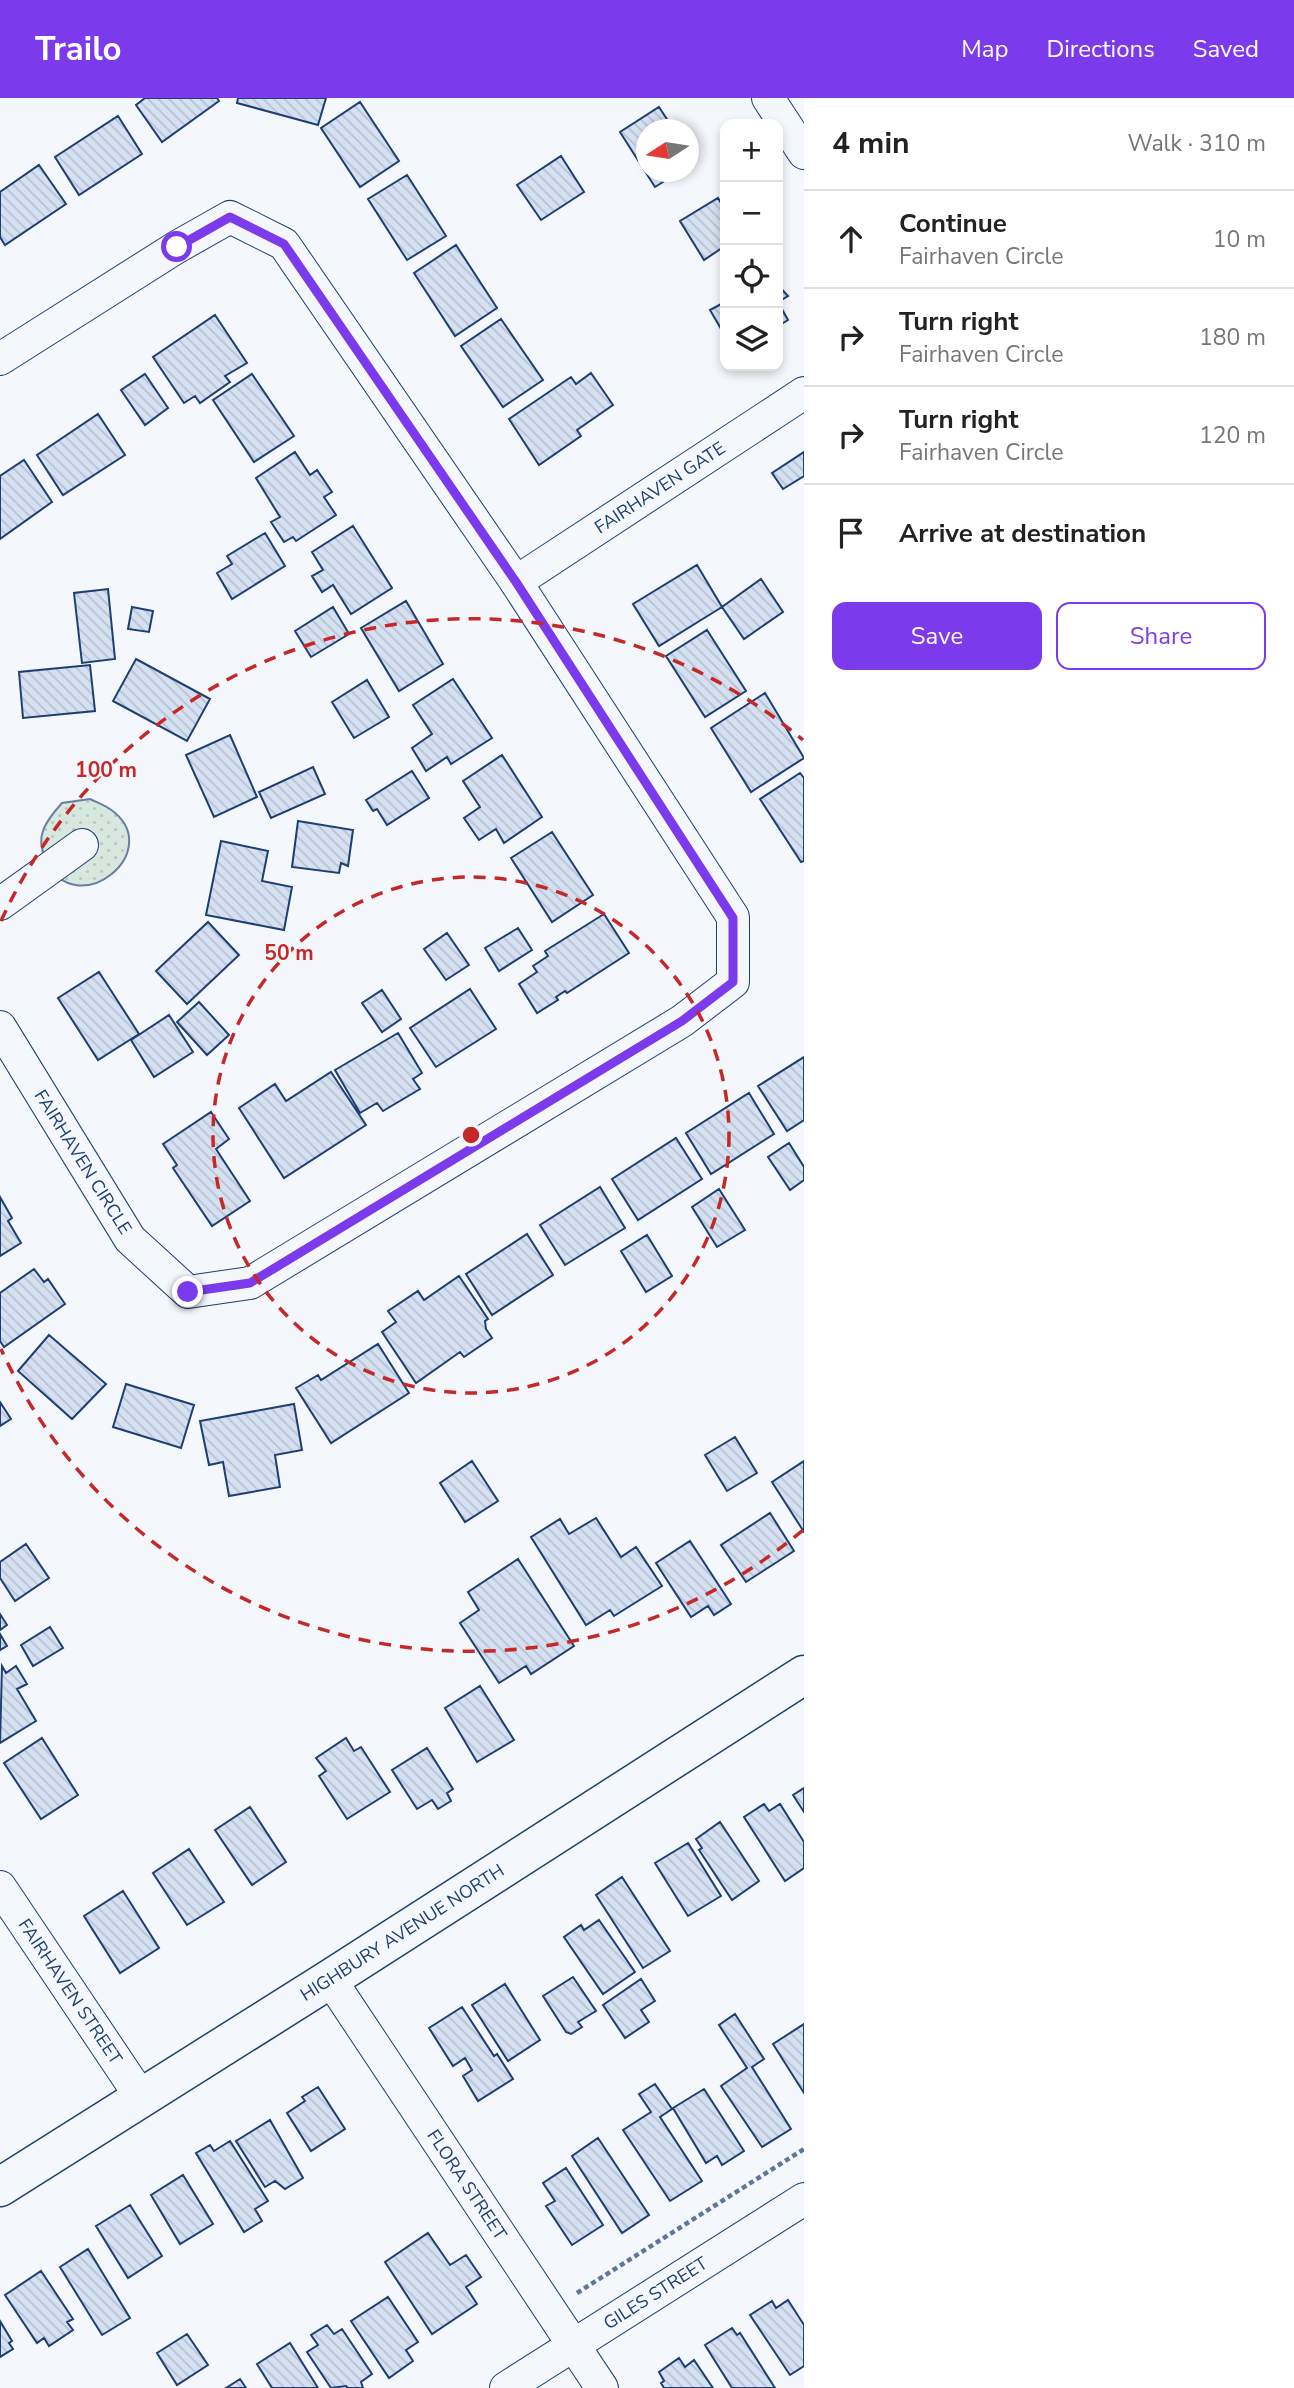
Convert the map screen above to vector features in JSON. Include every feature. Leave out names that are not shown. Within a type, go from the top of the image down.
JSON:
[{"type":"main road","name":"HIGHBURY AVENUE NORTH","points":[[0,2187],[804,1675]]},
{"type":"street","points":[[768,98],[804,153]]},
{"type":"street","name":"FAIRHAVEN CIRCLE","points":[[0,359],[177,247],[230,217],[284,244],[516,582],[733,918],[733,982],[682,1021],[250,1283],[188,1292],[130,1240],[0,1027]]},
{"type":"street","name":"FAIRHAVEN GATE","points":[[516,582],[804,393]]},
{"type":"street","points":[[0,904],[82,845]]},
{"type":"street","name":"FAIRHAVEN STREET","points":[[0,1886],[141,2097]]},
{"type":"street","name":"FLORA STREET","points":[[330,1979],[602,2388]]},
{"type":"street","name":"GILES STREET","points":[[506,2388],[804,2199]]},
{"type":"path","points":[[571,2296],[804,2149]]},
{"type":"shaded area","points":[[90,799],[110,809],[125,826],[129,843],[124,860],[111,874],[95,883],[77,885],[60,878],[46,860],[41,844],[43,829],[62,803]]},
{"type":"building","points":[[145,98],[217,98],[219,101],[162,142],[136,105]]},
{"type":"building","points":[[238,98],[326,98],[318,125],[237,103]]},
{"type":"building","points":[[360,102],[399,161],[360,187],[321,128]]},
{"type":"building","points":[[659,107],[667,119],[640,119]]},
{"type":"building","points":[[118,116],[142,154],[79,195],[55,157]]},
{"type":"building","points":[[636,122],[636,157],[620,132]]},
{"type":"building","points":[[561,156],[584,192],[541,220],[517,185]]},
{"type":"building","points":[[39,165],[66,204],[5,245],[0,237],[0,192]]},
{"type":"building","points":[[407,175],[446,236],[407,260],[368,199]]},
{"type":"building","points":[[718,198],[720,249],[704,260],[680,221]]},
{"type":"building","points":[[456,245],[497,308],[455,336],[414,273]]},
{"type":"building","points":[[720,305],[720,327],[710,310]]},
{"type":"building","points":[[215,315],[247,363],[225,376],[230,382],[200,403],[195,396],[184,403],[153,357]]},
{"type":"building","points":[[501,319],[543,380],[503,407],[461,346]]},
{"type":"building","points":[[591,373],[613,405],[577,430],[581,436],[539,465],[509,419],[571,377],[576,384]]},
{"type":"building","points":[[145,374],[168,408],[145,425],[121,390]]},
{"type":"building","points":[[252,374],[294,436],[254,462],[213,400]]},
{"type":"building","points":[[98,414],[125,455],[63,495],[37,455]]},
{"type":"building","points":[[295,452],[310,475],[317,470],[332,492],[324,497],[336,515],[296,541],[293,537],[284,542],[271,522],[280,517],[256,478]]},
{"type":"building","points":[[804,452],[804,476],[783,489],[772,473]]},
{"type":"building","points":[[24,460],[52,502],[0,539],[0,476]]},
{"type":"building","points":[[353,526],[392,588],[351,614],[333,585],[322,592],[312,576],[323,570],[312,552]]},
{"type":"building","points":[[265,533],[285,566],[232,599],[217,573],[232,564],[227,556]]},
{"type":"building","points":[[697,565],[722,607],[659,646],[633,604]]},
{"type":"building","points":[[761,579],[783,612],[744,639],[722,607]]},
{"type":"building","points":[[108,589],[115,659],[82,663],[74,593]]},
{"type":"building","points":[[406,601],[443,664],[399,691],[361,628]]},
{"type":"building","points":[[132,607],[153,611],[149,632],[128,629]]},
{"type":"building","points":[[333,607],[349,634],[311,657],[295,631]]},
{"type":"building","points":[[707,630],[746,691],[705,717],[666,656]]},
{"type":"building","points":[[136,659],[210,699],[187,741],[113,701]]},
{"type":"building","points":[[90,665],[95,711],[23,718],[19,672]]},
{"type":"building","points":[[453,679],[492,738],[451,764],[447,757],[426,771],[412,748],[432,734],[413,705]]},
{"type":"building","points":[[367,680],[389,717],[354,738],[332,702]]},
{"type":"building","points":[[765,693],[804,758],[751,792],[711,728]]},
{"type":"building","points":[[230,735],[257,797],[214,817],[186,755]]},
{"type":"building","points":[[502,755],[542,817],[504,843],[496,829],[479,840],[464,818],[480,807],[463,781]]},
{"type":"building","points":[[313,767],[325,794],[271,818],[259,792]]},
{"type":"building","points":[[412,771],[429,798],[387,825],[377,809],[373,811],[366,800]]},
{"type":"building","points":[[800,773],[804,778],[804,861],[801,862],[760,799]]},
{"type":"building","points":[[298,821],[353,830],[348,866],[341,863],[339,873],[292,867]]},
{"type":"building","points":[[552,832],[593,895],[552,922],[511,858]]},
{"type":"building","points":[[221,841],[268,851],[262,881],[292,887],[284,930],[206,915]]},
{"type":"building","points":[[604,914],[629,953],[567,993],[565,991],[556,997],[558,1000],[537,1013],[519,984],[537,972],[533,966],[548,956],[545,951]]},
{"type":"building","points":[[208,922],[239,955],[187,1004],[156,971]]},
{"type":"building","points":[[518,928],[532,950],[499,971],[485,948]]},
{"type":"building","points":[[447,933],[469,965],[446,980],[424,949]]},
{"type":"building","points":[[99,972],[139,1034],[98,1060],[58,998]]},
{"type":"building","points":[[470,989],[496,1029],[436,1067],[410,1028]]},
{"type":"building","points":[[382,990],[401,1019],[382,1032],[362,1003]]},
{"type":"building","points":[[199,1002],[229,1035],[207,1055],[177,1022]]},
{"type":"building","points":[[169,1015],[193,1052],[154,1077],[131,1040]]},
{"type":"building","points":[[398,1033],[422,1073],[413,1079],[420,1089],[383,1111],[377,1103],[360,1113],[335,1070]]},
{"type":"building","points":[[804,1057],[804,1120],[787,1131],[758,1086]]},
{"type":"building","points":[[331,1072],[366,1125],[284,1178],[239,1108],[275,1084],[286,1101]]},
{"type":"building","points":[[749,1093],[774,1134],[711,1174],[686,1133]]},
{"type":"building","points":[[211,1112],[229,1139],[216,1149],[250,1201],[212,1226],[173,1168],[177,1165],[163,1144]]},
{"type":"building","points":[[676,1138],[702,1179],[638,1220],[612,1179]]},
{"type":"building","points":[[789,1143],[804,1167],[804,1180],[790,1190],[768,1157]]},
{"type":"building","points":[[600,1187],[625,1228],[565,1265],[540,1225]]},
{"type":"building","points":[[719,1189],[745,1230],[717,1247],[692,1207]]},
{"type":"building","points":[[0,1197],[12,1218],[8,1221],[21,1243],[0,1256]]},
{"type":"building","points":[[527,1234],[553,1275],[492,1315],[466,1274]]},
{"type":"building","points":[[647,1235],[672,1276],[646,1292],[621,1251]]},
{"type":"building","points":[[34,1269],[44,1282],[48,1279],[65,1304],[4,1347],[0,1341],[0,1293]]},
{"type":"building","points":[[459,1276],[488,1319],[485,1321],[486,1329],[492,1338],[464,1357],[460,1352],[416,1383],[382,1332],[396,1322],[388,1311],[418,1291],[424,1300]]},
{"type":"building","points":[[49,1335],[106,1384],[72,1419],[18,1371]]},
{"type":"building","points":[[378,1344],[409,1393],[331,1443],[296,1388],[318,1375],[321,1380]]},
{"type":"building","points":[[126,1384],[194,1405],[181,1448],[113,1427]]},
{"type":"building","points":[[0,1402],[11,1419],[0,1426]]},
{"type":"building","points":[[294,1404],[302,1450],[275,1455],[280,1487],[229,1496],[223,1462],[209,1465],[200,1421]]},
{"type":"building","points":[[735,1437],[757,1473],[727,1491],[705,1455]]},
{"type":"building","points":[[472,1461],[498,1501],[465,1522],[440,1483]]},
{"type":"building","points":[[804,1461],[804,1532],[772,1482]]},
{"type":"building","points":[[770,1513],[794,1551],[746,1582],[721,1545]]},
{"type":"building","points":[[596,1518],[621,1557],[636,1547],[662,1586],[614,1616],[610,1610],[586,1625],[531,1537],[560,1519],[569,1534]]},
{"type":"building","points":[[690,1541],[731,1604],[714,1615],[708,1606],[691,1617],[656,1563]]},
{"type":"building","points":[[26,1544],[49,1578],[15,1601],[0,1578],[0,1562]]},
{"type":"building","points":[[518,1559],[574,1646],[531,1674],[526,1666],[499,1683],[460,1623],[479,1610],[468,1592]]},
{"type":"building","points":[[0,1614],[7,1625],[0,1630]]},
{"type":"building","points":[[50,1627],[63,1648],[33,1666],[21,1645]]},
{"type":"building","points":[[0,1634],[7,1646],[0,1650]]},
{"type":"building","points":[[2,1666],[6,1673],[16,1666],[27,1684],[17,1689],[36,1721],[0,1743]]},
{"type":"building","points":[[480,1686],[514,1740],[477,1762],[445,1708]]},
{"type":"building","points":[[42,1738],[78,1795],[41,1819],[4,1763]]},
{"type":"building","points":[[346,1738],[354,1751],[361,1747],[390,1792],[347,1819],[319,1776],[326,1771],[316,1758]]},
{"type":"building","points":[[427,1748],[453,1789],[447,1793],[451,1801],[438,1809],[432,1800],[417,1809],[392,1770]]},
{"type":"building","points":[[804,1788],[804,1812],[793,1795]]},
{"type":"building","points":[[764,1804],[769,1811],[780,1804],[804,1842],[804,1868],[785,1881],[744,1817]]},
{"type":"building","points":[[250,1807],[286,1862],[252,1885],[215,1830]]},
{"type":"building","points":[[720,1822],[759,1881],[732,1900],[699,1850],[702,1848],[696,1839]]},
{"type":"building","points":[[688,1843],[721,1896],[688,1916],[655,1863]]},
{"type":"building","points":[[189,1849],[224,1902],[187,1925],[153,1873]]},
{"type":"building","points":[[622,1877],[670,1951],[643,1968],[596,1895]]},
{"type":"building","points":[[123,1891],[159,1948],[120,1973],[84,1916]]},
{"type":"building","points":[[599,1920],[635,1972],[603,1994],[564,1937],[581,1925],[584,1930]]},
{"type":"building","points":[[573,1977],[596,2011],[578,2022],[582,2027],[571,2034],[566,2032],[543,1996]]},
{"type":"building","points":[[641,1979],[655,2001],[641,2010],[649,2022],[625,2038],[603,2005]]},
{"type":"building","points":[[505,1984],[540,2040],[508,2061],[472,2005]]},
{"type":"building","points":[[462,2007],[494,2056],[497,2054],[513,2079],[478,2101],[463,2076],[472,2070],[465,2058],[453,2066],[429,2028]]},
{"type":"building","points":[[735,2014],[764,2059],[752,2067],[791,2129],[762,2147],[721,2086],[747,2068],[719,2025]]},
{"type":"building","points":[[804,2024],[804,2093],[773,2044]]},
{"type":"building","points":[[655,2084],[672,2109],[660,2117],[702,2181],[670,2201],[623,2130],[651,2112],[639,2094]]},
{"type":"building","points":[[318,2087],[345,2129],[311,2151],[287,2113],[305,2101],[302,2097]]},
{"type":"building","points":[[704,2089],[744,2151],[722,2165],[717,2156],[706,2163],[673,2108]]},
{"type":"building","points":[[270,2120],[303,2178],[285,2189],[275,2181],[265,2187],[236,2141]]},
{"type":"building","points":[[598,2138],[649,2215],[622,2233],[572,2156]]},
{"type":"building","points":[[230,2141],[268,2201],[255,2209],[262,2221],[244,2232],[196,2153],[210,2145],[214,2151]]},
{"type":"building","points":[[566,2168],[603,2225],[572,2245],[546,2206],[555,2201],[543,2183]]},
{"type":"building","points":[[183,2175],[213,2224],[180,2244],[151,2195]]},
{"type":"building","points":[[130,2205],[162,2256],[128,2278],[96,2226]]},
{"type":"building","points":[[428,2233],[450,2265],[466,2255],[481,2277],[466,2287],[477,2304],[432,2334],[385,2262]]},
{"type":"building","points":[[88,2249],[130,2318],[102,2335],[60,2267]]},
{"type":"building","points":[[41,2271],[73,2319],[67,2322],[73,2330],[49,2346],[44,2338],[37,2343],[5,2295]]},
{"type":"building","points":[[388,2297],[418,2342],[406,2350],[413,2361],[389,2378],[351,2321]]},
{"type":"building","points":[[788,2300],[804,2325],[804,2366],[790,2375],[750,2315],[772,2301],[776,2308]]},
{"type":"building","points":[[0,2321],[12,2341],[9,2343],[13,2349],[0,2357]]},
{"type":"building","points":[[327,2325],[334,2334],[342,2329],[372,2374],[361,2382],[363,2388],[331,2388],[307,2352],[318,2345],[311,2335]]},
{"type":"building","points":[[732,2328],[737,2335],[740,2333],[775,2388],[732,2388],[705,2345]]},
{"type":"building","points":[[187,2334],[208,2365],[177,2385],[157,2353]]},
{"type":"building","points":[[290,2343],[318,2388],[272,2388],[257,2364]]},
{"type":"building","points":[[679,2358],[685,2367],[694,2360],[713,2388],[664,2388],[659,2372]]},
{"type":"building","points":[[240,2379],[246,2388],[226,2388]]},
{"type":"route","points":[[177,247],[230,217],[284,244],[516,582],[733,918],[733,982],[682,1021],[250,1283],[188,1292]]}]
